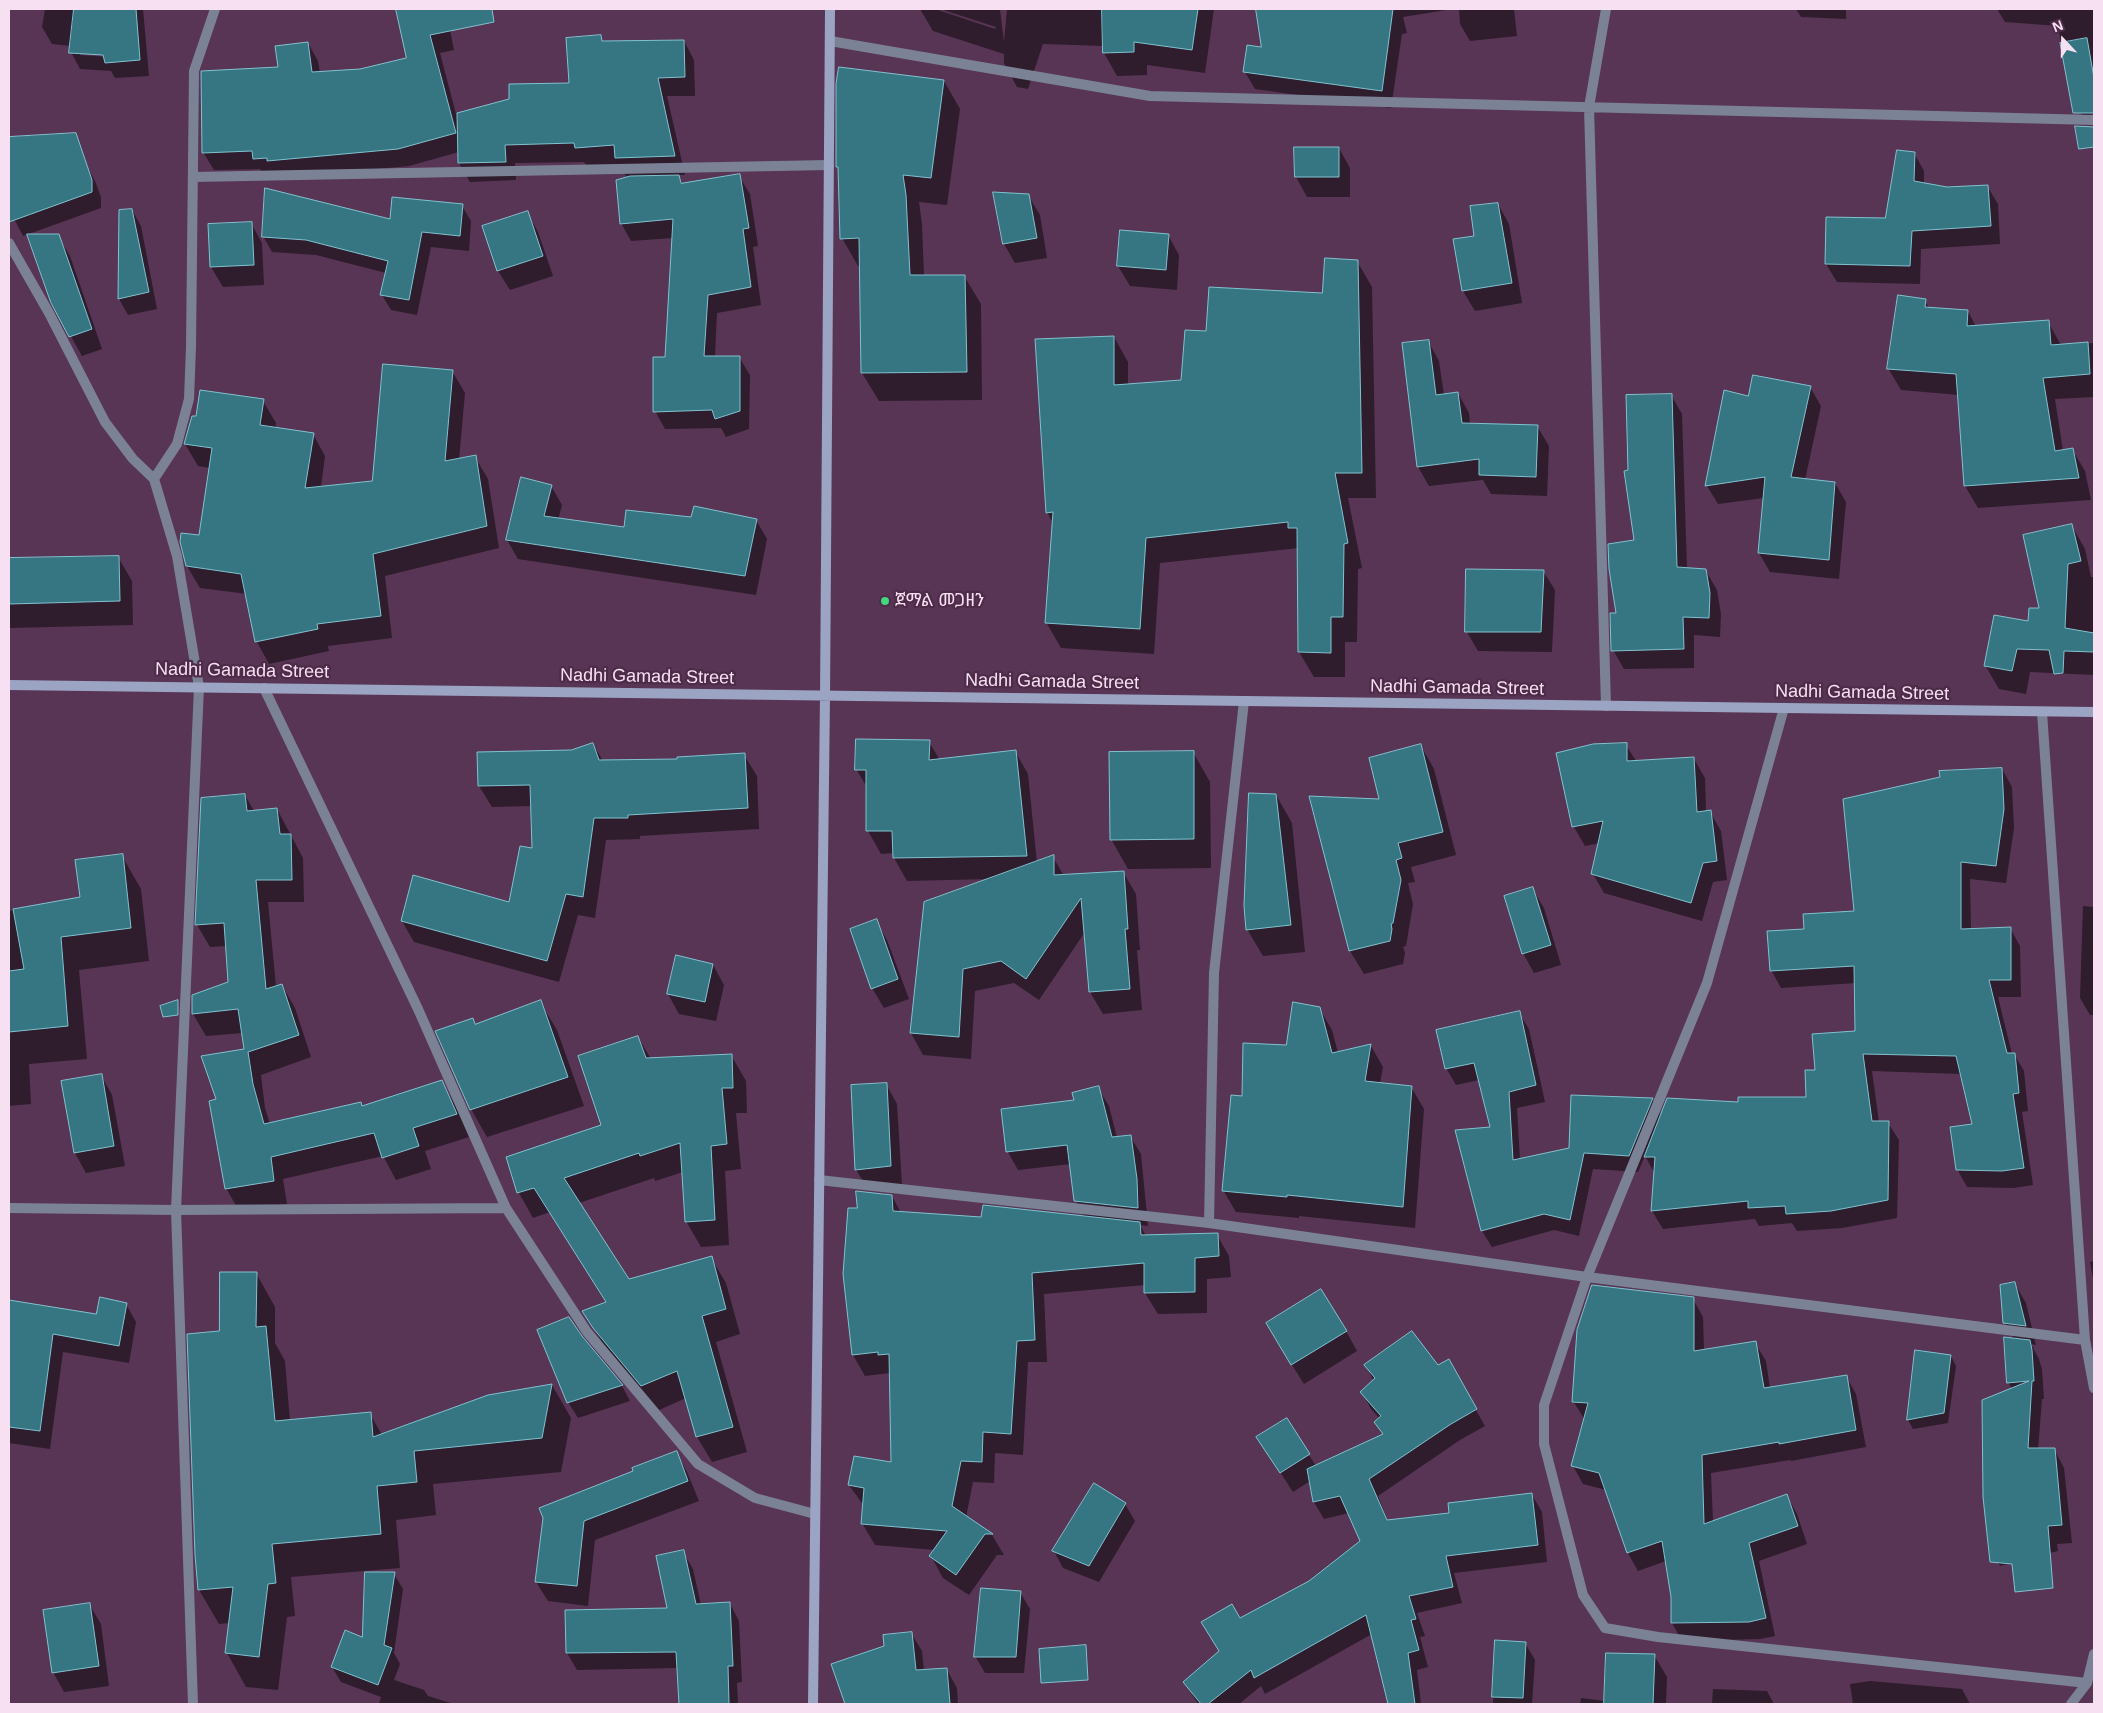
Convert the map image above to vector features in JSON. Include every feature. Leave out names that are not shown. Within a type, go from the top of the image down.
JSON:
[{"type":"street","points":[[154,479],[177,444],[189,399],[192,347],[194,71],[216,9]]},
{"type":"street","points":[[813,1704],[825,696],[830,9]]},
{"type":"street","points":[[1606,9],[1589,107],[1606,706]]},
{"type":"street","points":[[830,41],[1150,96],[2094,120]]},
{"type":"street","points":[[193,177],[829,165]]},
{"type":"street","points":[[9,244],[49,313],[105,422],[133,459],[154,479],[177,556],[199,687],[176,1210],[193,1704]]},
{"type":"street","name":"Nadhi Gamada Street","points":[[9,685],[2094,712]]},
{"type":"street","points":[[264,688],[418,1009],[506,1208],[587,1332],[698,1464],[755,1498],[815,1514]]},
{"type":"street","points":[[1209,1223],[1214,973],[1244,701]]},
{"type":"street","points":[[1784,708],[1707,983],[1587,1277],[1544,1405],[1544,1444],[1583,1595],[1605,1628],[1658,1637],[2087,1683]]},
{"type":"street","points":[[2042,712],[2085,1340],[2094,1388]]},
{"type":"street","points":[[819,1180],[1209,1223],[1587,1277],[2085,1340]]},
{"type":"street","points":[[9,1208],[176,1210],[506,1208]]},
{"type":"street","points":[[2071,1704],[2087,1683],[2094,1654]]},
{"type":"building","points":[[74,9],[136,9],[140,60],[105,63],[103,55],[69,53]]},
{"type":"building","points":[[396,9],[492,9],[494,22],[430,35],[456,133],[398,149],[267,161],[267,158],[253,159],[252,151],[202,153],[201,71],[278,67],[275,46],[308,42],[312,72],[360,69],[406,58]]},
{"type":"building","points":[[1102,9],[1198,9],[1192,50],[1134,42],[1134,52],[1103,53]]},
{"type":"building","points":[[1256,9],[1393,9],[1382,91],[1243,72],[1247,45],[1261,47]]},
{"type":"building","points":[[601,35],[602,41],[684,40],[685,77],[658,78],[675,156],[615,158],[614,145],[575,148],[574,143],[505,145],[506,162],[458,163],[457,113],[509,99],[509,84],[569,83],[566,38]]},
{"type":"building","points":[[2087,38],[2094,78],[2094,113],[2073,113],[2060,43]]},
{"type":"building","points":[[839,67],[944,80],[931,178],[903,175],[906,195],[910,275],[965,275],[967,372],[861,373],[859,238],[840,239],[838,167],[836,167],[836,84]]},
{"type":"building","points":[[2075,126],[2094,127],[2094,147],[2079,149]]},
{"type":"building","points":[[76,133],[92,180],[92,192],[9,222],[9,137]]},
{"type":"building","points":[[1294,147],[1339,147],[1339,177],[1295,177]]},
{"type":"building","points":[[1897,150],[1915,152],[1914,181],[1947,187],[1988,185],[1991,226],[1912,231],[1910,266],[1825,264],[1826,217],[1885,218]]},
{"type":"building","points":[[740,174],[749,228],[743,229],[751,287],[708,295],[704,356],[740,356],[740,411],[715,419],[712,410],[653,412],[653,357],[665,357],[673,219],[620,224],[616,180],[630,176],[679,175],[681,183]]},
{"type":"building","points":[[265,188],[390,219],[392,197],[463,204],[460,236],[422,232],[409,300],[380,295],[388,261],[306,240],[262,237]]},
{"type":"building","points":[[993,192],[1029,194],[1037,238],[1003,244]]},
{"type":"building","points":[[1498,203],[1512,283],[1462,291],[1453,239],[1474,236],[1470,206]]},
{"type":"building","points":[[132,209],[149,292],[118,299],[119,210]]},
{"type":"building","points":[[528,211],[543,256],[497,271],[482,226]]},
{"type":"building","points":[[252,222],[254,265],[210,267],[208,224]]},
{"type":"building","points":[[1120,230],[1169,234],[1166,270],[1117,266]]},
{"type":"building","points":[[27,234],[59,234],[92,329],[69,337],[51,303]]},
{"type":"building","points":[[1325,258],[1358,260],[1362,473],[1335,473],[1348,543],[1344,544],[1343,617],[1331,617],[1331,653],[1298,652],[1297,528],[1288,528],[1288,522],[1146,538],[1140,629],[1045,623],[1053,512],[1046,513],[1035,339],[1114,336],[1114,385],[1181,380],[1185,330],[1206,331],[1209,287],[1322,293]]},
{"type":"building","points":[[1898,295],[1926,299],[1925,307],[1968,310],[1967,326],[2049,320],[2051,345],[2088,342],[2090,374],[2043,378],[2055,451],[2073,448],[2079,478],[1964,486],[1956,374],[1887,369]]},
{"type":"building","points":[[1429,340],[1436,395],[1458,392],[1462,423],[1538,425],[1536,477],[1479,475],[1479,459],[1417,467],[1402,343]]},
{"type":"building","points":[[383,364],[453,370],[445,461],[476,455],[487,526],[373,554],[381,616],[317,624],[318,629],[255,642],[241,574],[186,566],[180,542],[181,533],[199,535],[212,448],[184,444],[192,416],[196,416],[200,390],[264,399],[260,425],[314,433],[305,488],[372,481]]},
{"type":"building","points":[[1753,375],[1811,386],[1791,477],[1835,482],[1829,560],[1758,553],[1765,477],[1705,486],[1724,390],[1748,396]]},
{"type":"building","points":[[1672,394],[1677,567],[1706,569],[1710,593],[1709,618],[1683,617],[1684,649],[1611,651],[1610,613],[1616,613],[1609,569],[1608,544],[1634,540],[1624,471],[1628,470],[1626,395]]},
{"type":"building","points":[[521,477],[552,485],[544,516],[624,527],[626,510],[691,517],[694,506],[757,519],[745,576],[506,540]]},
{"type":"building","points":[[2072,524],[2081,561],[2068,564],[2065,628],[2094,633],[2094,652],[2064,651],[2063,673],[2054,674],[2049,650],[2017,649],[2012,671],[1984,666],[1994,615],[2028,621],[2029,608],[2039,608],[2023,535]]},
{"type":"building","points":[[119,556],[120,601],[9,604],[9,558]]},
{"type":"building","points":[[1466,569],[1544,570],[1541,632],[1465,632]]},
{"type":"building","points":[[856,739],[930,740],[929,760],[1016,750],[1027,856],[893,858],[892,831],[866,831],[866,770],[855,770]]},
{"type":"building","points":[[593,743],[599,760],[677,759],[677,757],[745,753],[748,808],[628,815],[628,818],[594,818],[583,897],[566,894],[547,961],[401,921],[413,875],[509,902],[520,846],[532,848],[530,785],[478,786],[477,752],[571,750]]},
{"type":"building","points":[[1627,743],[1627,761],[1694,757],[1697,812],[1711,810],[1717,861],[1703,863],[1691,903],[1591,874],[1603,821],[1572,827],[1556,753],[1593,744]]},
{"type":"building","points":[[1421,744],[1443,832],[1398,843],[1402,858],[1396,860],[1401,880],[1393,923],[1391,924],[1390,941],[1349,951],[1309,796],[1379,799],[1369,758]]},
{"type":"building","points":[[1194,751],[1194,839],[1110,840],[1109,752]]},
{"type":"building","points":[[2002,768],[2004,809],[1996,866],[1961,862],[1961,929],[2011,927],[2011,980],[1989,980],[2007,1053],[2015,1053],[2019,1093],[2013,1094],[2024,1168],[2002,1171],[1956,1170],[1950,1127],[1972,1124],[1956,1056],[1863,1054],[1872,1121],[1889,1121],[1888,1200],[1831,1211],[1786,1214],[1785,1206],[1748,1208],[1748,1201],[1651,1211],[1655,1157],[1644,1157],[1667,1098],[1738,1102],[1738,1097],[1806,1097],[1805,1070],[1815,1070],[1812,1034],[1855,1031],[1854,966],[1770,971],[1767,931],[1804,929],[1803,914],[1854,911],[1843,799],[1940,777],[1939,771]]},
{"type":"building","points":[[1249,793],[1276,794],[1291,925],[1246,930],[1244,906]]},
{"type":"building","points":[[245,794],[247,811],[277,808],[280,834],[291,834],[292,880],[256,880],[266,989],[282,984],[299,1035],[248,1052],[253,1084],[264,1124],[361,1102],[362,1106],[442,1080],[457,1114],[413,1128],[419,1146],[382,1158],[374,1133],[271,1157],[274,1181],[225,1189],[209,1101],[216,1099],[201,1056],[244,1049],[238,1009],[192,1014],[192,995],[228,982],[224,923],[195,925],[201,798]]},
{"type":"building","points":[[123,854],[131,928],[61,937],[68,1026],[9,1032],[9,971],[24,969],[13,909],[80,897],[75,860]]},
{"type":"building","points":[[1054,855],[1054,875],[1124,871],[1128,929],[1125,929],[1130,989],[1089,992],[1081,898],[1026,979],[1001,961],[963,969],[959,1037],[910,1033],[924,902]]},
{"type":"building","points":[[1533,887],[1551,945],[1522,954],[1504,896]]},
{"type":"building","points":[[877,919],[898,979],[871,989],[850,929]]},
{"type":"building","points":[[676,955],[713,964],[705,1002],[667,994]]},
{"type":"building","points":[[178,1000],[178,1015],[163,1017],[160,1006]]},
{"type":"building","points":[[541,1000],[568,1077],[470,1110],[435,1031],[473,1018],[475,1024]]},
{"type":"building","points":[[1293,1002],[1320,1007],[1332,1053],[1371,1044],[1365,1081],[1412,1086],[1403,1207],[1287,1195],[1287,1197],[1222,1191],[1231,1095],[1242,1096],[1243,1043],[1286,1045]]},
{"type":"building","points":[[1520,1011],[1536,1085],[1509,1092],[1513,1160],[1569,1148],[1571,1095],[1653,1098],[1629,1156],[1584,1153],[1570,1220],[1544,1214],[1481,1231],[1455,1130],[1490,1127],[1474,1063],[1445,1069],[1436,1030]]},
{"type":"building","points":[[638,1036],[646,1058],[732,1054],[733,1088],[722,1088],[727,1144],[711,1146],[715,1220],[685,1222],[680,1143],[640,1156],[639,1153],[564,1178],[629,1279],[712,1256],[726,1309],[702,1316],[733,1427],[696,1437],[677,1371],[641,1386],[593,1328],[582,1311],[606,1302],[534,1188],[517,1193],[506,1157],[601,1125],[578,1056]]},
{"type":"building","points":[[102,1074],[114,1146],[74,1153],[61,1081]]},
{"type":"building","points":[[887,1083],[891,1166],[855,1170],[851,1085]]},
{"type":"building","points":[[1099,1086],[1112,1137],[1131,1135],[1137,1179],[1138,1208],[1074,1201],[1067,1145],[1006,1152],[1001,1109],[1074,1100],[1072,1093]]},
{"type":"building","points":[[856,1191],[892,1195],[893,1211],[981,1217],[983,1205],[1140,1222],[1141,1235],[1218,1233],[1219,1256],[1195,1258],[1195,1292],[1144,1293],[1144,1263],[1032,1273],[1035,1340],[1017,1341],[1011,1434],[983,1432],[982,1462],[961,1461],[952,1506],[993,1534],[985,1534],[956,1575],[929,1556],[947,1531],[861,1524],[864,1488],[848,1485],[854,1456],[891,1462],[889,1354],[878,1355],[878,1352],[852,1355],[843,1274],[848,1208],[857,1208]]},
{"type":"building","points":[[220,1272],[257,1272],[256,1327],[266,1326],[275,1421],[371,1412],[373,1437],[488,1395],[552,1384],[542,1438],[414,1451],[417,1482],[377,1486],[381,1534],[272,1544],[276,1583],[268,1584],[259,1657],[225,1653],[233,1587],[198,1590],[187,1334],[219,1331]]},
{"type":"building","points":[[2015,1282],[2026,1326],[2003,1323],[2000,1285]]},
{"type":"building","points":[[1592,1285],[1694,1297],[1694,1351],[1756,1341],[1764,1388],[1847,1375],[1856,1430],[1702,1455],[1704,1524],[1787,1494],[1798,1526],[1749,1543],[1766,1618],[1749,1622],[1671,1623],[1671,1597],[1662,1541],[1627,1553],[1599,1473],[1571,1466],[1588,1403],[1572,1402],[1577,1330]]},
{"type":"building","points":[[1321,1289],[1347,1331],[1291,1365],[1266,1323]]},
{"type":"building","points":[[100,1297],[127,1303],[119,1346],[53,1334],[40,1431],[9,1427],[9,1300],[96,1314]]},
{"type":"building","points":[[569,1317],[582,1336],[623,1385],[567,1403],[537,1330]]},
{"type":"building","points":[[1412,1331],[1438,1365],[1449,1359],[1477,1409],[1451,1424],[1369,1479],[1387,1520],[1449,1513],[1448,1503],[1532,1493],[1538,1545],[1446,1556],[1453,1587],[1409,1596],[1416,1619],[1411,1620],[1419,1650],[1408,1653],[1415,1704],[1388,1704],[1366,1615],[1254,1678],[1251,1670],[1208,1704],[1201,1704],[1183,1682],[1219,1651],[1201,1622],[1232,1604],[1240,1618],[1309,1581],[1360,1541],[1340,1496],[1313,1502],[1307,1469],[1383,1434],[1374,1422],[1381,1416],[1360,1392],[1375,1378],[1364,1365]]},
{"type":"building","points":[[2004,1337],[2030,1340],[2034,1381],[2032,1381],[2028,1448],[2055,1448],[2062,1525],[2048,1526],[2053,1588],[2015,1592],[2012,1564],[1990,1562],[1983,1497],[1982,1400],[2029,1381],[2007,1383]]},
{"type":"building","points":[[1915,1350],[1951,1355],[1944,1413],[1907,1420]]},
{"type":"building","points":[[1287,1418],[1310,1454],[1280,1473],[1256,1437]]},
{"type":"building","points":[[677,1451],[688,1481],[584,1521],[577,1586],[535,1582],[543,1518],[539,1508],[633,1471],[632,1468]]},
{"type":"building","points":[[1094,1483],[1126,1503],[1089,1566],[1052,1551]]},
{"type":"building","points":[[684,1550],[696,1604],[730,1602],[733,1666],[728,1666],[729,1704],[679,1704],[676,1652],[566,1653],[565,1610],[667,1608],[656,1556]]},
{"type":"building","points":[[365,1572],[395,1572],[384,1645],[392,1648],[378,1685],[331,1667],[345,1630],[362,1637]]},
{"type":"building","points":[[981,1588],[1021,1591],[1016,1657],[974,1657]]},
{"type":"building","points":[[90,1603],[99,1666],[52,1673],[43,1610]]},
{"type":"building","points":[[912,1632],[916,1670],[947,1668],[950,1704],[845,1704],[831,1664],[884,1646],[883,1635]]},
{"type":"building","points":[[1495,1640],[1526,1642],[1523,1698],[1492,1697]]},
{"type":"building","points":[[1086,1645],[1088,1680],[1041,1683],[1039,1649]]},
{"type":"building","points":[[1606,1653],[1655,1654],[1653,1704],[1604,1704]]},
{"type":"place","name":"ጀማል መጋዘን","points":[[885,601]]}]
